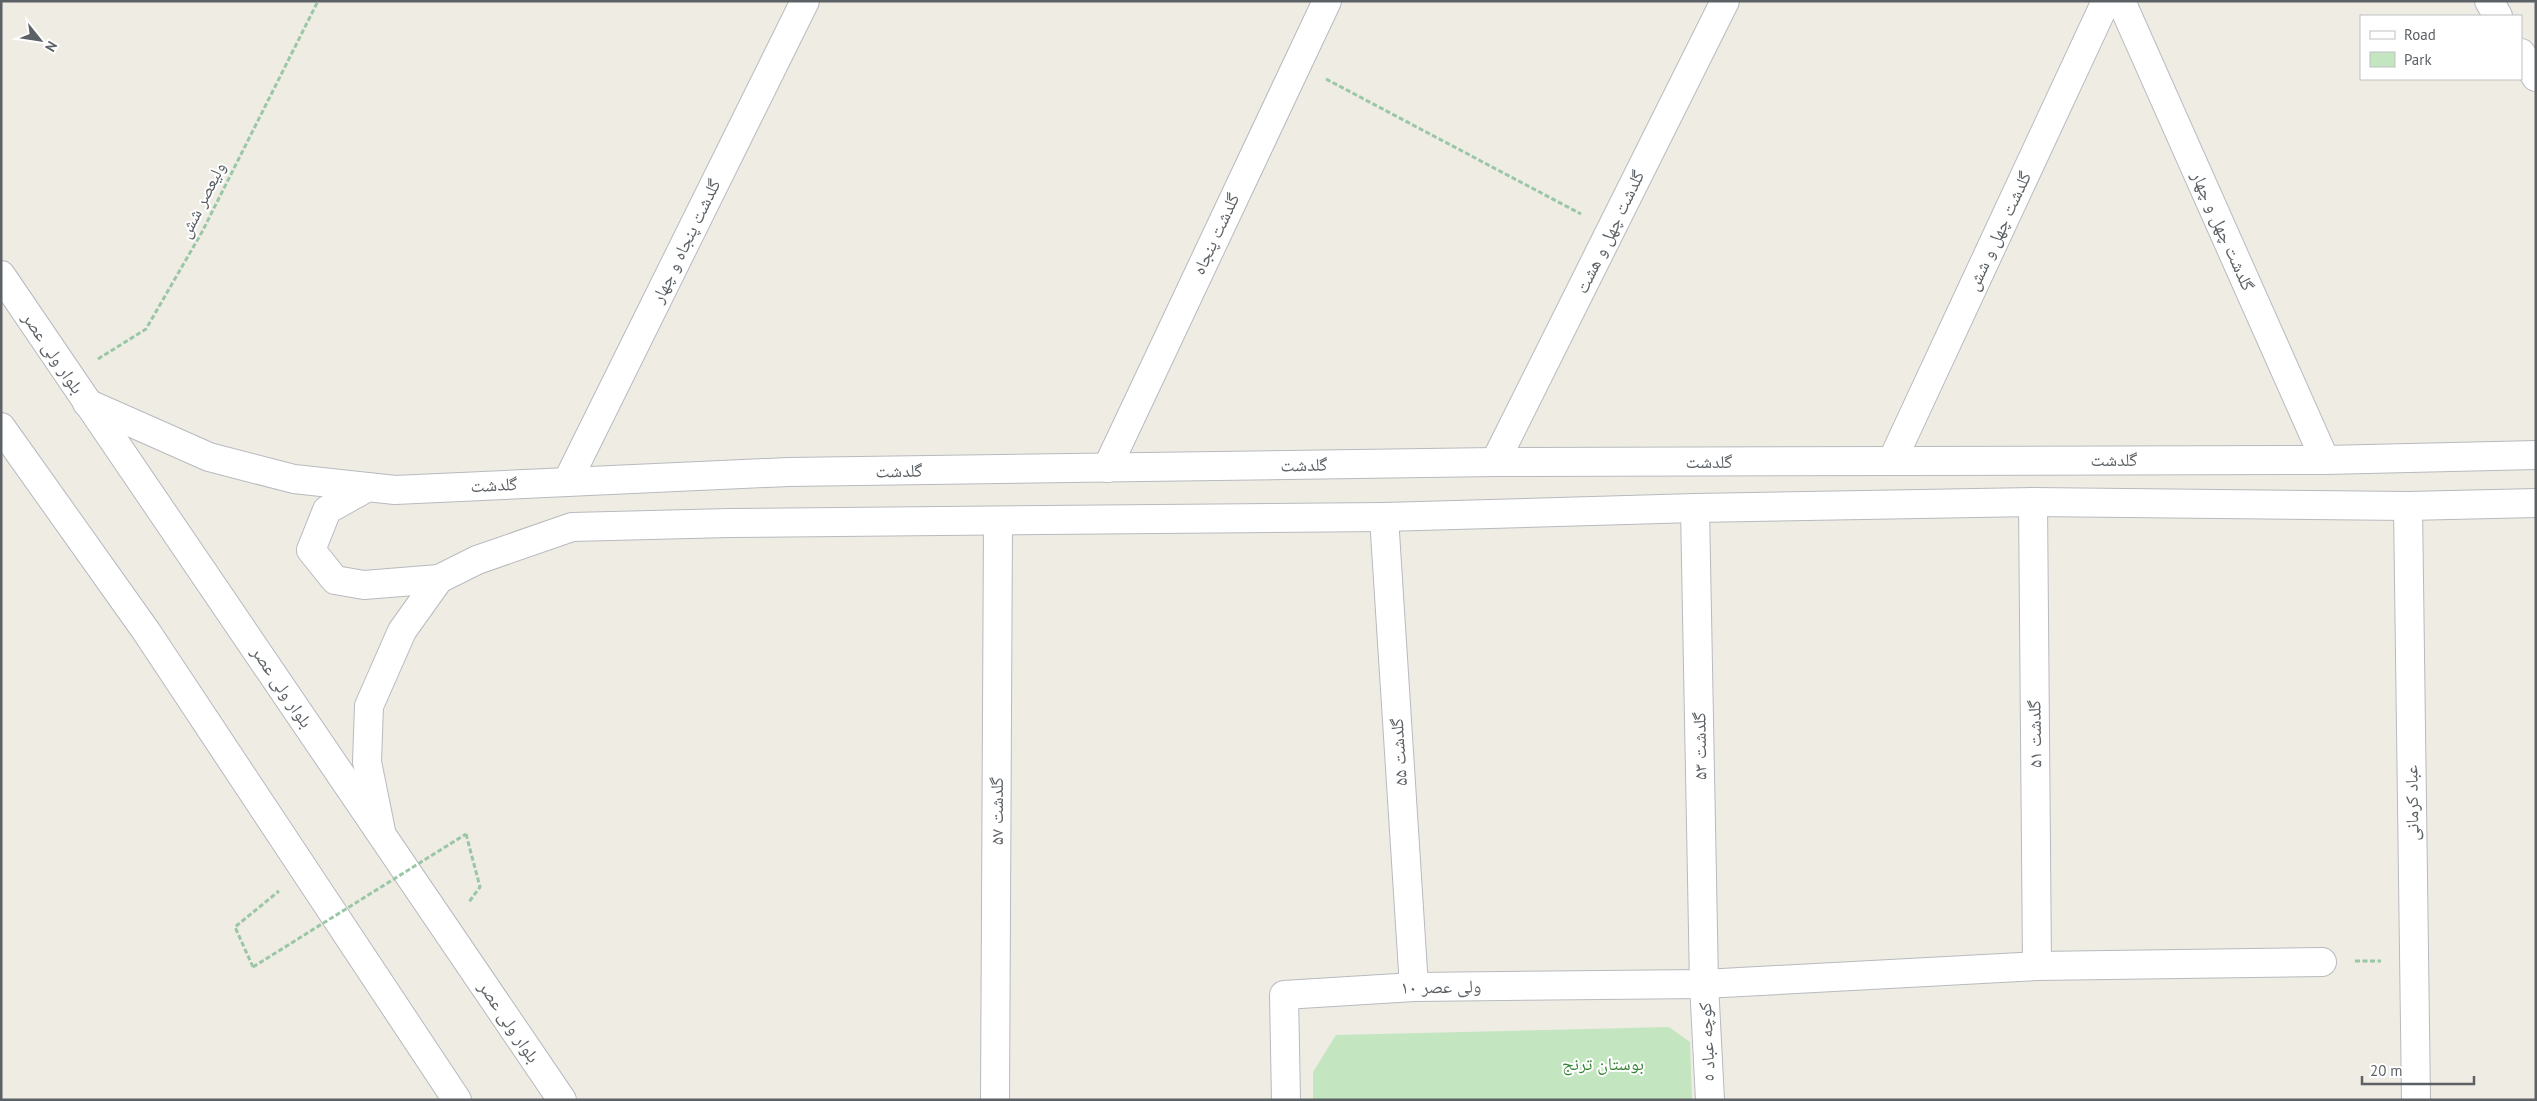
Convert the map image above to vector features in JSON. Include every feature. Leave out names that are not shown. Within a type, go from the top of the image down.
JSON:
[{"type":"street","name":"گلدشت پنجاه و چهار","points":[[567,482],[804,1]]},
{"type":"street","name":"گلدشت پنجاه","points":[[1107,468],[1296,63],[1327,1]]},
{"type":"street","name":"گلدشت چهل و هشت","points":[[1495,462],[1725,1]]},
{"type":"street","name":"گلدشت چهل و شش","points":[[1892,461],[2106,1]]},
{"type":"street","name":"گلدشت چهل و چهار","points":[[2121,1],[2325,460]]},
{"type":"street","points":[[2489,1],[2497,15]]},
{"type":"street","points":[[2522,55],[2536,77]]},
{"type":"street","name":"بلوار ولی عصر","points":[[1,275],[562,1100]]},
{"type":"street","name":"گلدشت","points":[[87,403],[209,456],[294,478],[395,490],[788,472],[1495,462],[2325,460],[2536,455]]},
{"type":"street","points":[[2,430],[146,631],[457,1100]]},
{"type":"street","points":[[368,487],[327,510],[311,550],[335,580],[364,585],[439,579],[477,560],[572,527],[730,523],[1384,517],[1695,508],[2033,502],[2408,506],[2536,503]]},
{"type":"street","name":"گلدشت ۵۱","points":[[2033,502],[2037,966]]},
{"type":"street","name":"عباد کرمانی","points":[[2408,506],[2416,1100]]},
{"type":"street","name":"گلدشت ۵۳","points":[[1695,508],[1704,984]]},
{"type":"street","name":"گلدشت ۵۵","points":[[1384,517],[1414,987]]},
{"type":"street","name":"گلدشت ۵۷","points":[[995,1100],[998,521]]},
{"type":"street","points":[[380,831],[367,762],[369,706],[402,631],[439,579]]},
{"type":"street","name":"ولی عصر ۱۰","points":[[1286,1100],[1284,995],[1414,987],[1704,984],[2037,966],[2322,962]]},
{"type":"street","name":"كوچه عباد ٥","points":[[1704,984],[1710,1100]]},
{"type":"path","name":"ولیعصر شش","points":[[70,376],[146,329],[202,232],[318,1]]},
{"type":"path","points":[[1296,63],[1610,229]]},
{"type":"path","points":[[305,870],[235,927],[253,967],[466,834],[480,888],[447,930]]},
{"type":"path","points":[[2322,962],[2415,960]]},
{"type":"green space","name":"بوستان ترنج","points":[[1669,1027],[1690,1042],[1692,1100],[1313,1100],[1313,1072],[1336,1035]]}]
